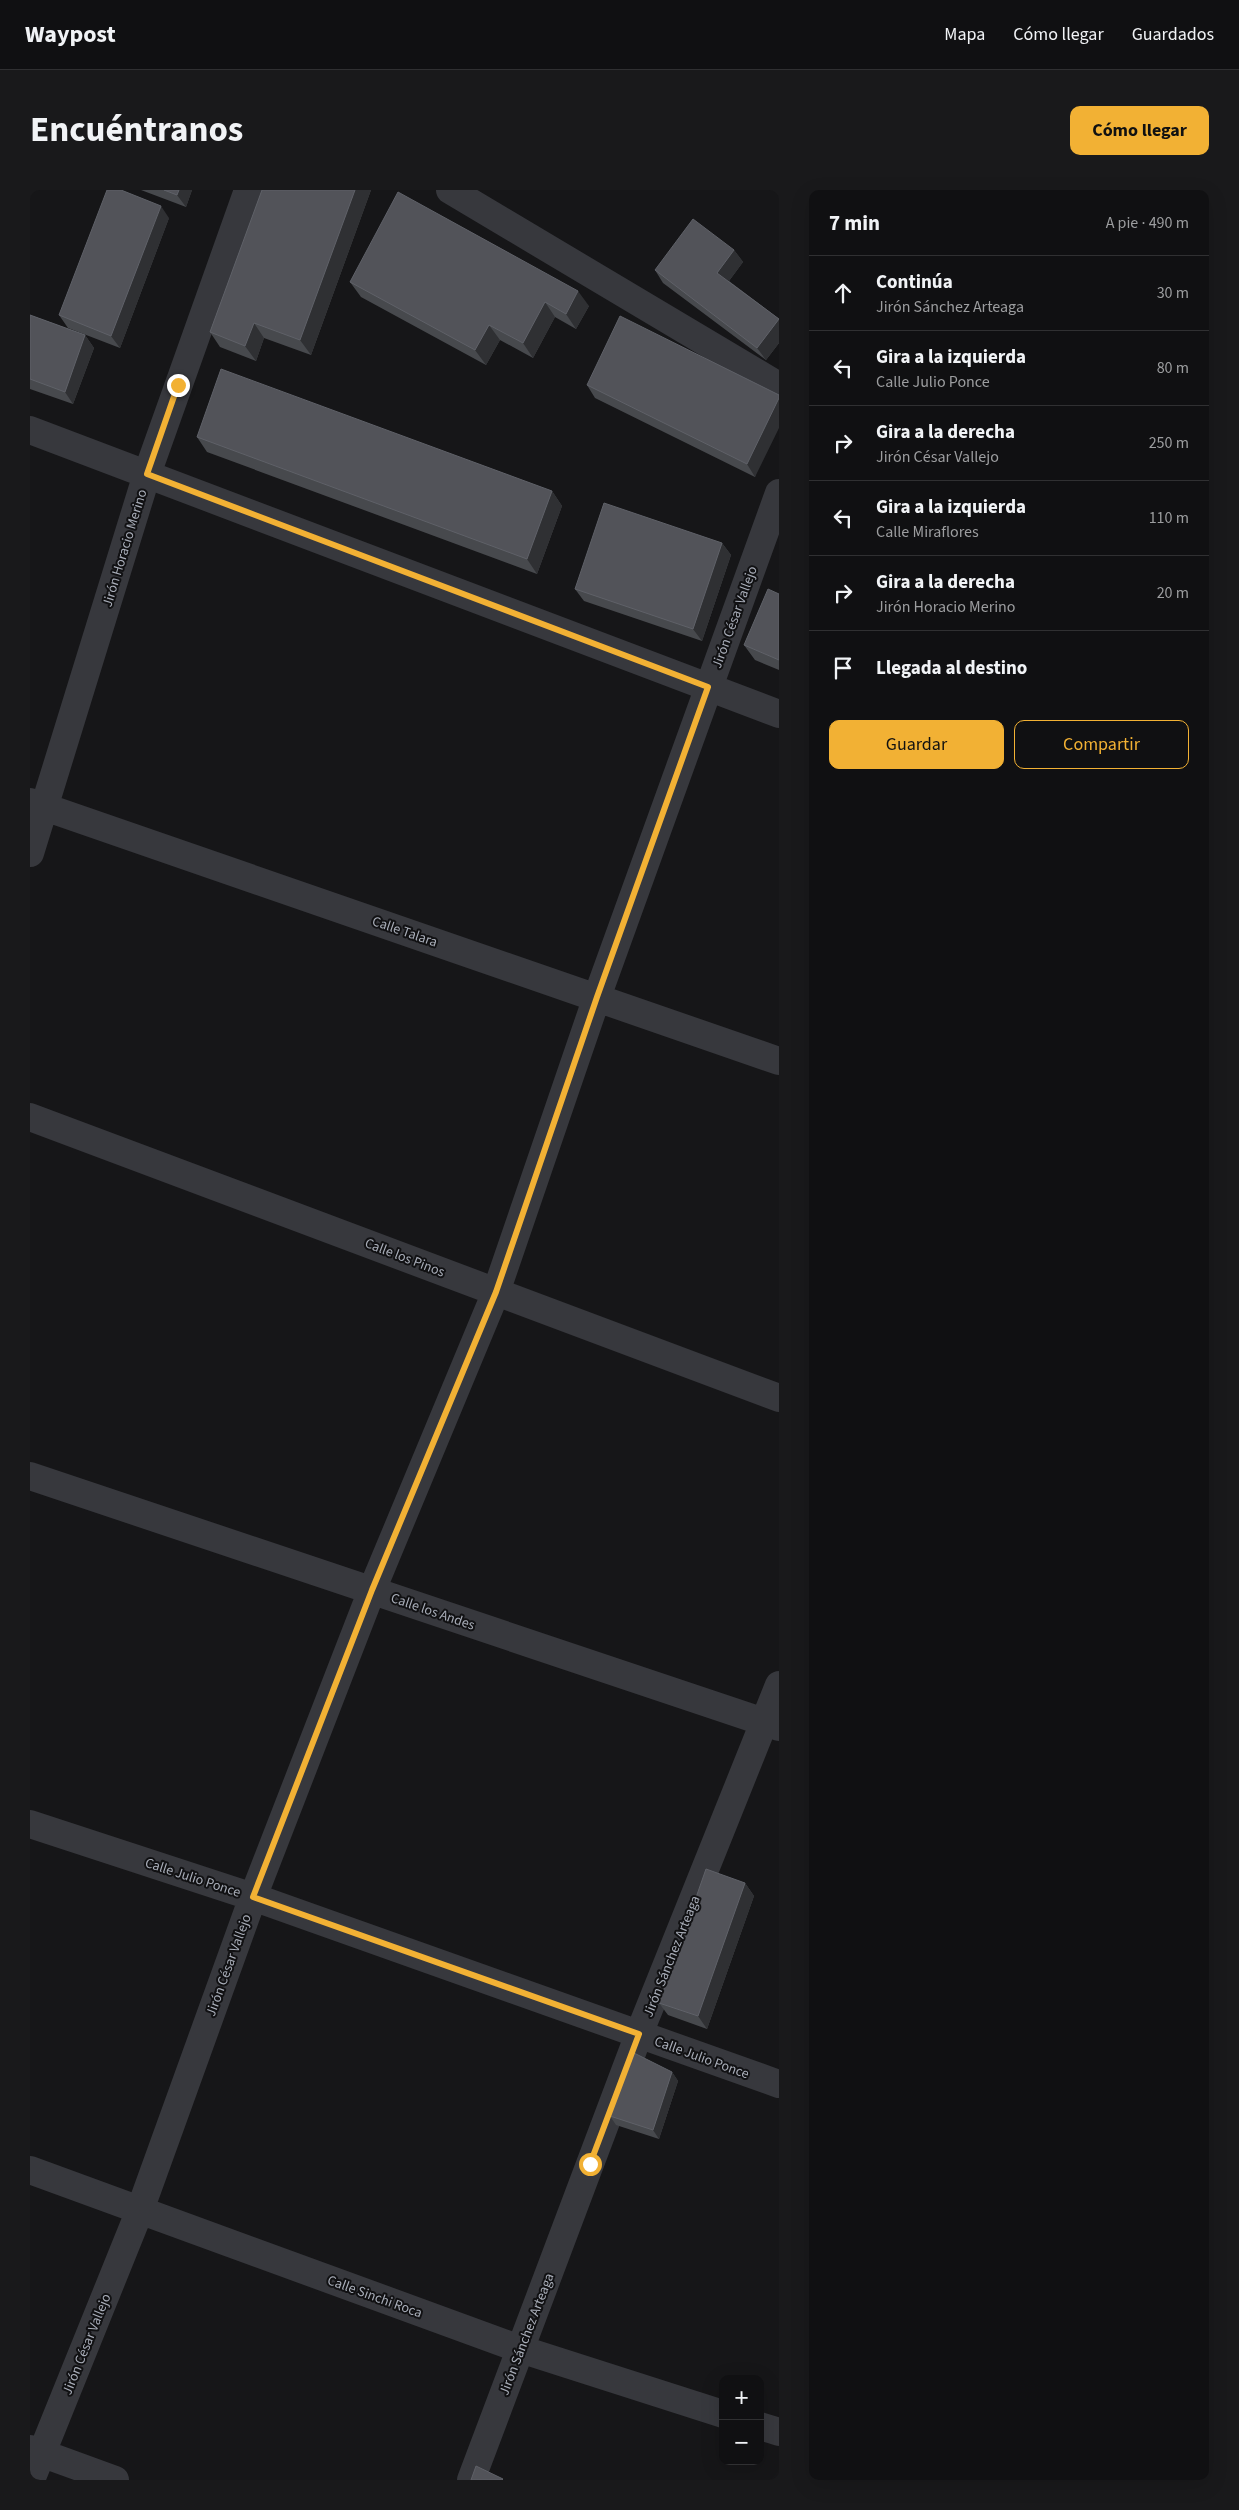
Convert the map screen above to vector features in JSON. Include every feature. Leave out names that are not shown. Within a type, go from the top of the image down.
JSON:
[{"type":"street","name":"Jirón Horacio Merino","points":[[30,853],[38,804],[147,474],[248,190]]},
{"type":"street","points":[[450,190],[779,386]]},
{"type":"street","points":[[30,430],[779,714]]},
{"type":"street","name":"Jirón César Vallejo","points":[[31,2480],[36,2451],[140,2210],[253,1897],[372,1590],[496,1292],[597,997],[779,493]]},
{"type":"street","name":"Calle Talara","points":[[38,804],[779,1061]]},
{"type":"street","name":"Calle los Pinos","points":[[30,1117],[779,1398]]},
{"type":"street","name":"Calle los Andes","points":[[30,1476],[772,1724]]},
{"type":"street","name":"Jirón Sánchez Arteaga","points":[[470,2480],[639,2034],[772,1724],[779,1685]]},
{"type":"street","name":"Calle Julio Ponce","points":[[30,1824],[253,1897],[779,2084]]},
{"type":"street","name":"Calle Sinchi Roca","points":[[30,2170],[520,2349],[719,2413]]},
{"type":"street","points":[[764,2427],[779,2432]]},
{"type":"street","points":[[36,2451],[115,2480]]},
{"type":"building","points":[[107,190],[121,190],[161,206],[111,336],[59,315]]},
{"type":"building","points":[[164,190],[179,190],[177,195]]},
{"type":"building","points":[[262,190],[355,190],[300,340],[254,323],[245,346],[210,332]]},
{"type":"building","points":[[398,192],[578,291],[566,314],[545,302],[523,343],[489,325],[475,350],[350,282]]},
{"type":"building","points":[[693,219],[734,250],[717,273],[779,319],[757,348],[655,270]]},
{"type":"building","points":[[30,315],[85,335],[65,392],[30,379]]},
{"type":"building","points":[[620,316],[779,395],[747,464],[587,385]]},
{"type":"building","points":[[221,369],[552,491],[527,559],[197,437]]},
{"type":"building","points":[[604,503],[722,543],[693,629],[575,589]]},
{"type":"building","points":[[768,589],[779,594],[779,660],[744,645]]},
{"type":"building","points":[[706,1869],[745,1883],[698,2016],[659,2003]]},
{"type":"building","points":[[634,2053],[672,2072],[653,2130],[610,2116]]},
{"type":"building","points":[[476,2466],[503,2479],[471,2480]]},
{"type":"route","points":[[178,385],[147,474],[708,687],[597,997],[496,1292],[372,1590],[253,1897],[639,2034],[590,2164]]}]
